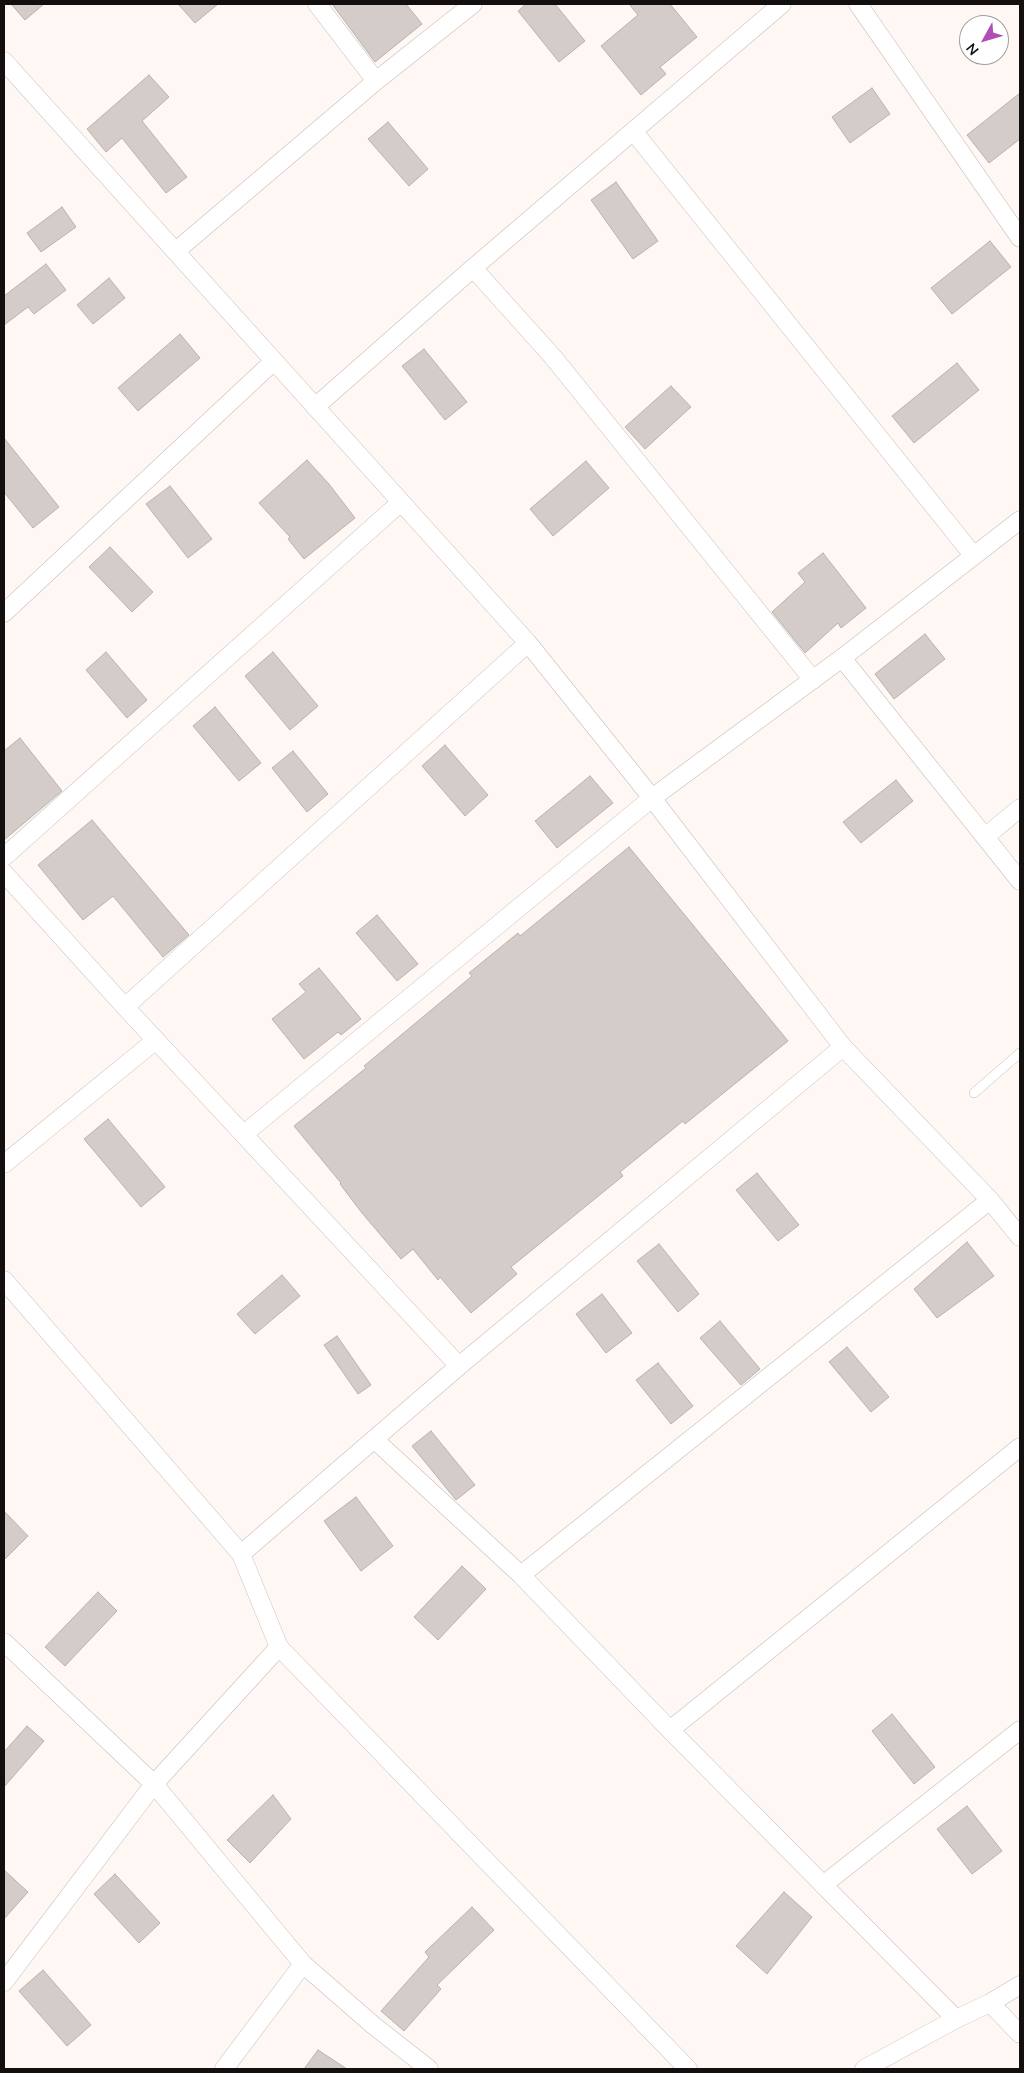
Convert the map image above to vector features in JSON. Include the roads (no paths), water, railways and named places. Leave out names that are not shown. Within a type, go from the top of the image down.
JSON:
[{"type":"street","points":[[317,4],[376,81]]},
{"type":"street","points":[[176,251],[376,81],[473,4]]},
{"type":"street","points":[[315,407],[473,268],[782,4]]},
{"type":"street","points":[[858,4],[1020,238]]},
{"type":"street","points":[[4,61],[528,643],[652,798],[843,1047],[990,1200],[1020,1237]]},
{"type":"street","points":[[634,132],[973,555]]},
{"type":"street","points":[[473,268],[553,357],[813,680]]},
{"type":"street","points":[[4,613],[274,361]]},
{"type":"street","points":[[4,858],[401,502]]},
{"type":"street","points":[[244,1134],[652,798],[813,680],[1020,520]]},
{"type":"street","points":[[125,1007],[528,643]]},
{"type":"street","points":[[842,658],[1020,881]]},
{"type":"street","points":[[985,837],[1020,808]]},
{"type":"street","points":[[4,873],[125,1007],[459,1366]]},
{"type":"street","points":[[4,1164],[156,1040]]},
{"type":"street","points":[[241,1554],[459,1366],[843,1047]]},
{"type":"street","points":[[521,1575],[990,1200]]},
{"type":"street","points":[[4,1280],[241,1554],[279,1647],[688,2069]]},
{"type":"street","points":[[375,1440],[521,1575],[670,1730],[956,2019]]},
{"type":"street","points":[[670,1730],[1020,1447]]},
{"type":"street","points":[[4,1642],[154,1784],[303,1964],[373,2025],[428,2069]]},
{"type":"street","points":[[4,1982],[154,1784],[279,1647]]},
{"type":"street","points":[[823,1885],[1020,1730]]},
{"type":"street","points":[[224,2069],[303,1964]]},
{"type":"street","points":[[864,2069],[956,2019],[990,2003],[1020,1984]]},
{"type":"street","points":[[990,2003],[1020,2034]]},
{"type":"lane","points":[[974,1093],[1020,1053]]}]
